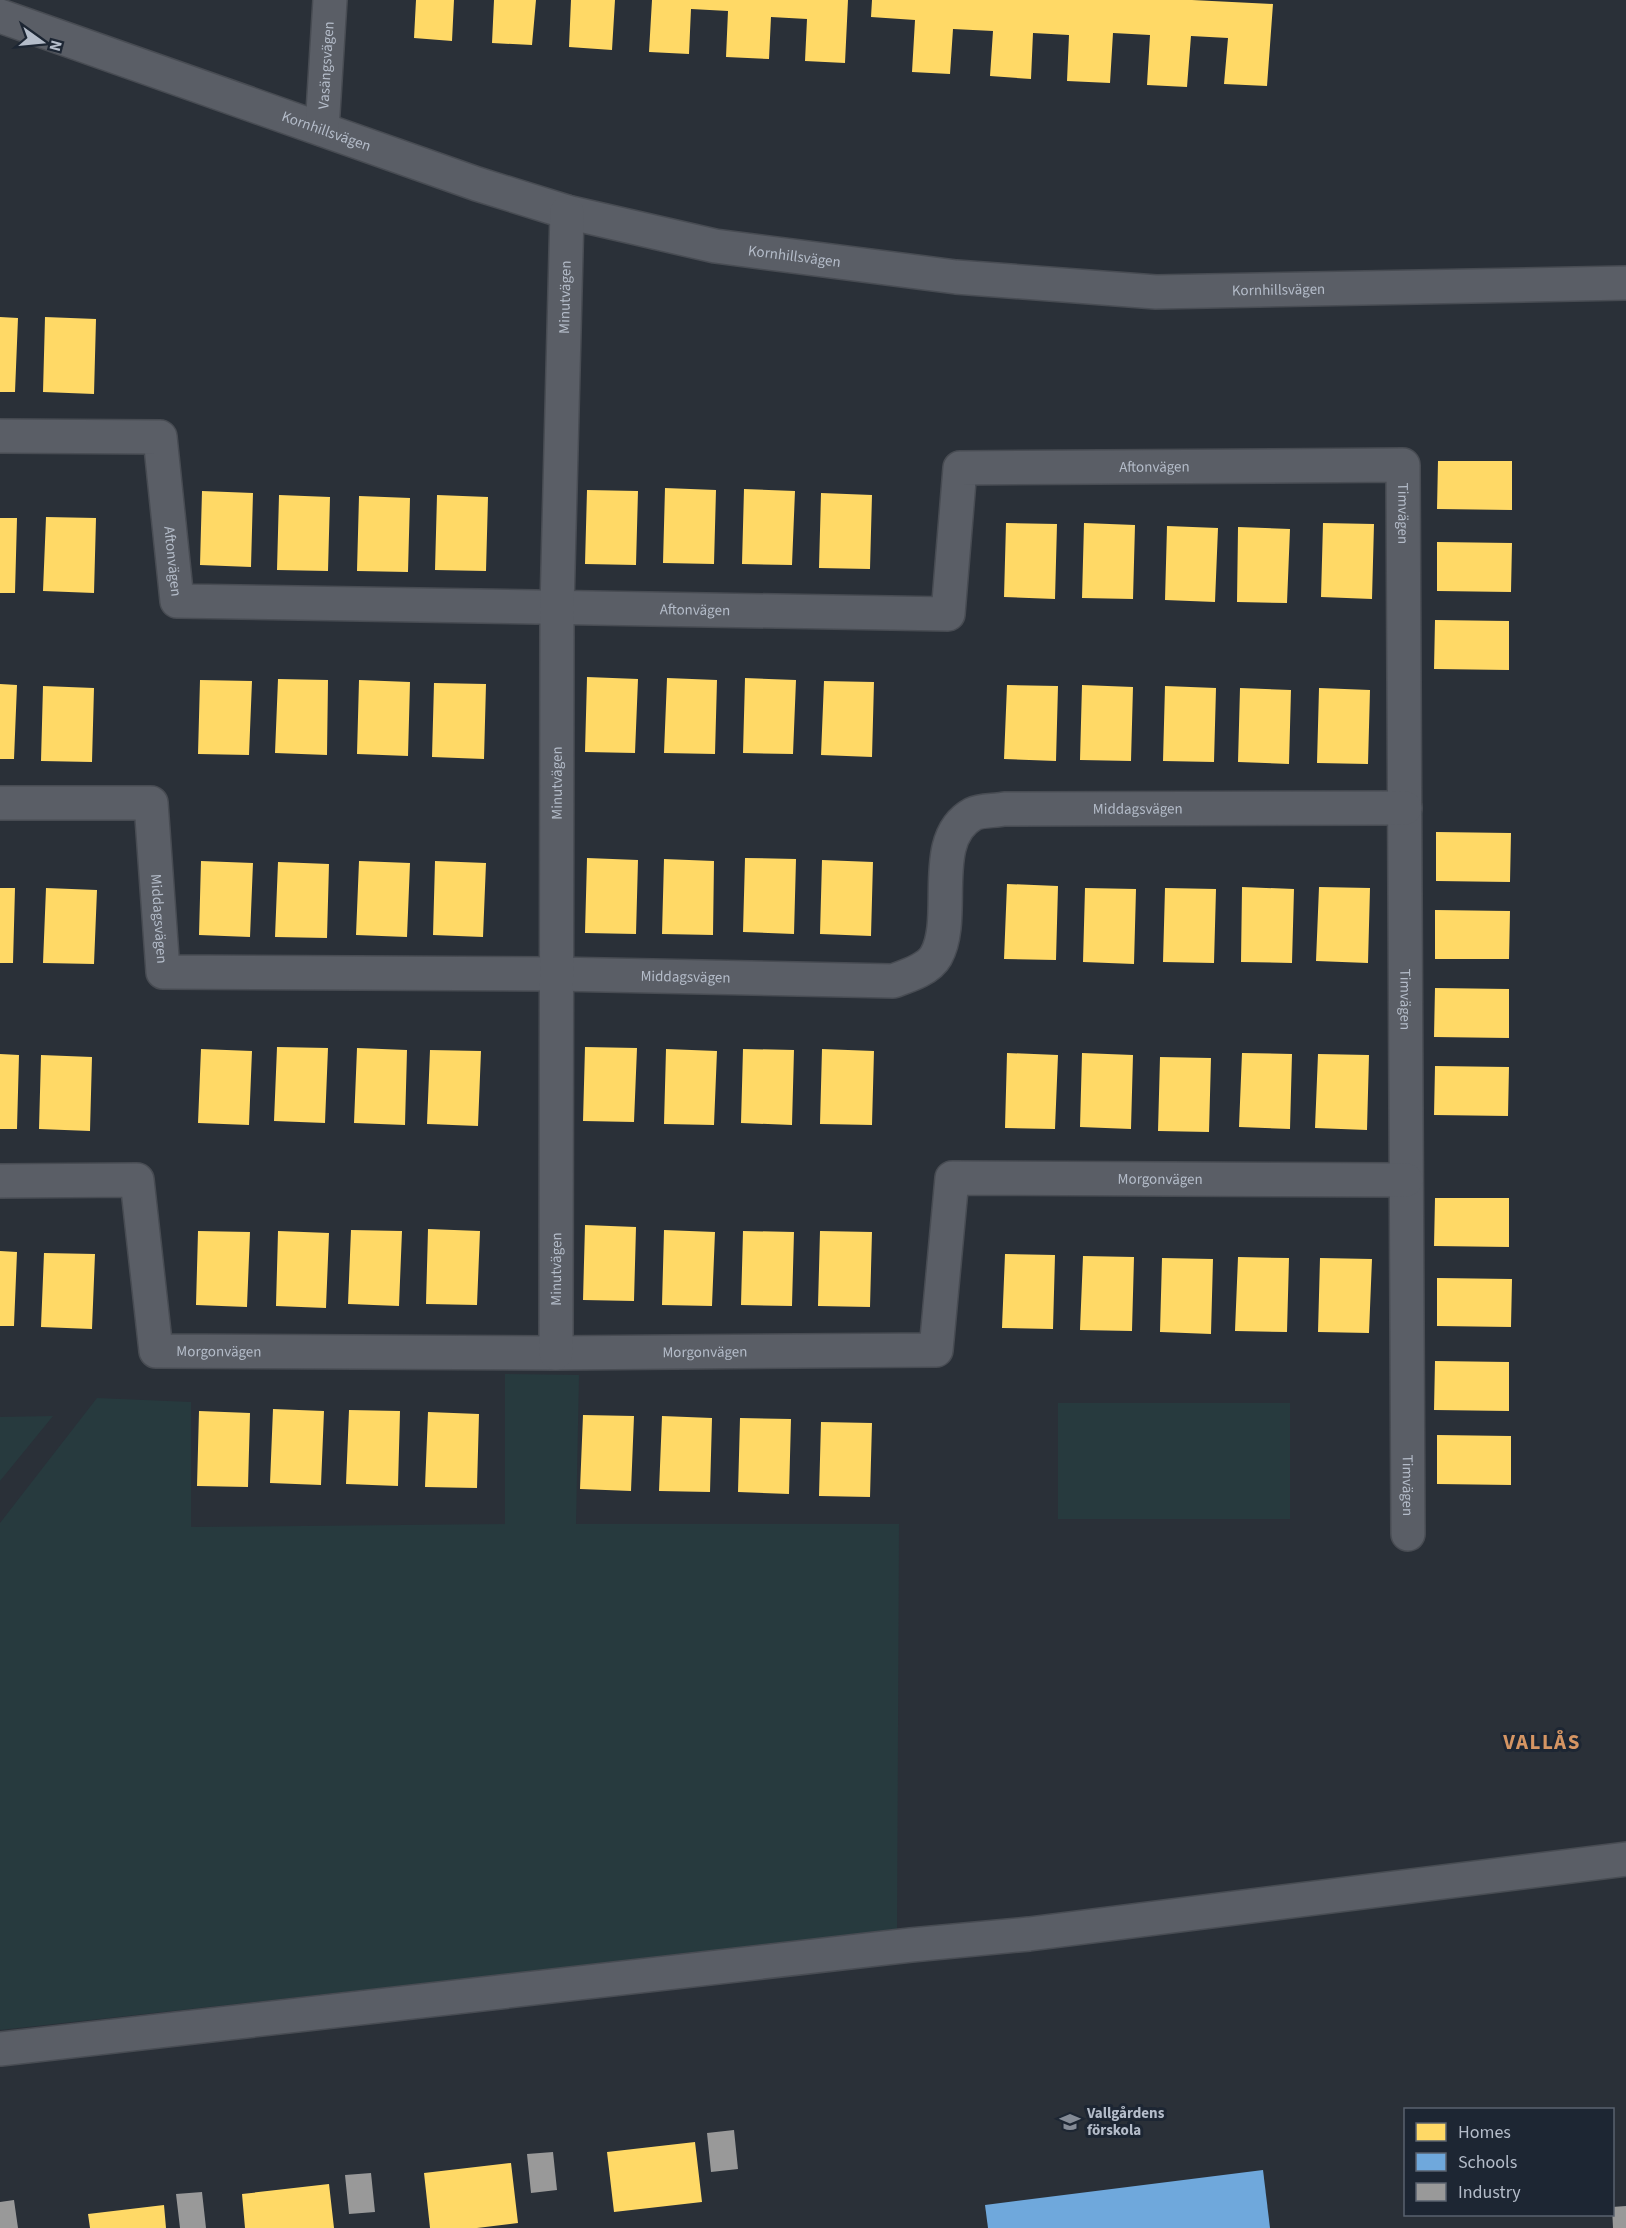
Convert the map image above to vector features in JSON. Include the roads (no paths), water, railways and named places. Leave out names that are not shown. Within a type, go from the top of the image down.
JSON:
[{"type":"street","name":"Vasängsvägen","points":[[322,129],[330,0]]},
{"type":"street","name":"Kornhillsvägen","points":[[0,16],[477,184],[567,212],[715,246],[956,277],[1144,292],[1626,282]]},
{"type":"street","name":"Minutvägen","points":[[556,1353],[557,608],[567,212]]},
{"type":"street","name":"Aftonvägen","points":[[0,436],[160,437],[177,601],[948,614],[960,468],[1403,465]]},
{"type":"street","name":"Timvägen","points":[[1403,465],[1408,1534]]},
{"type":"street","name":"Middagsvägen","points":[[0,803],[151,802],[163,972],[556,974],[893,981],[917,972],[936,957],[944,932],[948,848],[960,826],[973,814],[1004,809],[1405,808]]},
{"type":"street","name":"Morgonvägen","points":[[0,1181],[137,1180],[156,1351],[556,1353],[936,1350],[952,1178],[1406,1180]]},
{"type":"street","points":[[0,2049],[911,1945],[1029,1934],[1626,1859]]},
{"type":"place","name":"Vallgårdens förskola","points":[[1070,2122]]},
{"type":"district","name":"VALLÅS","points":[[1542,1742]]}]
